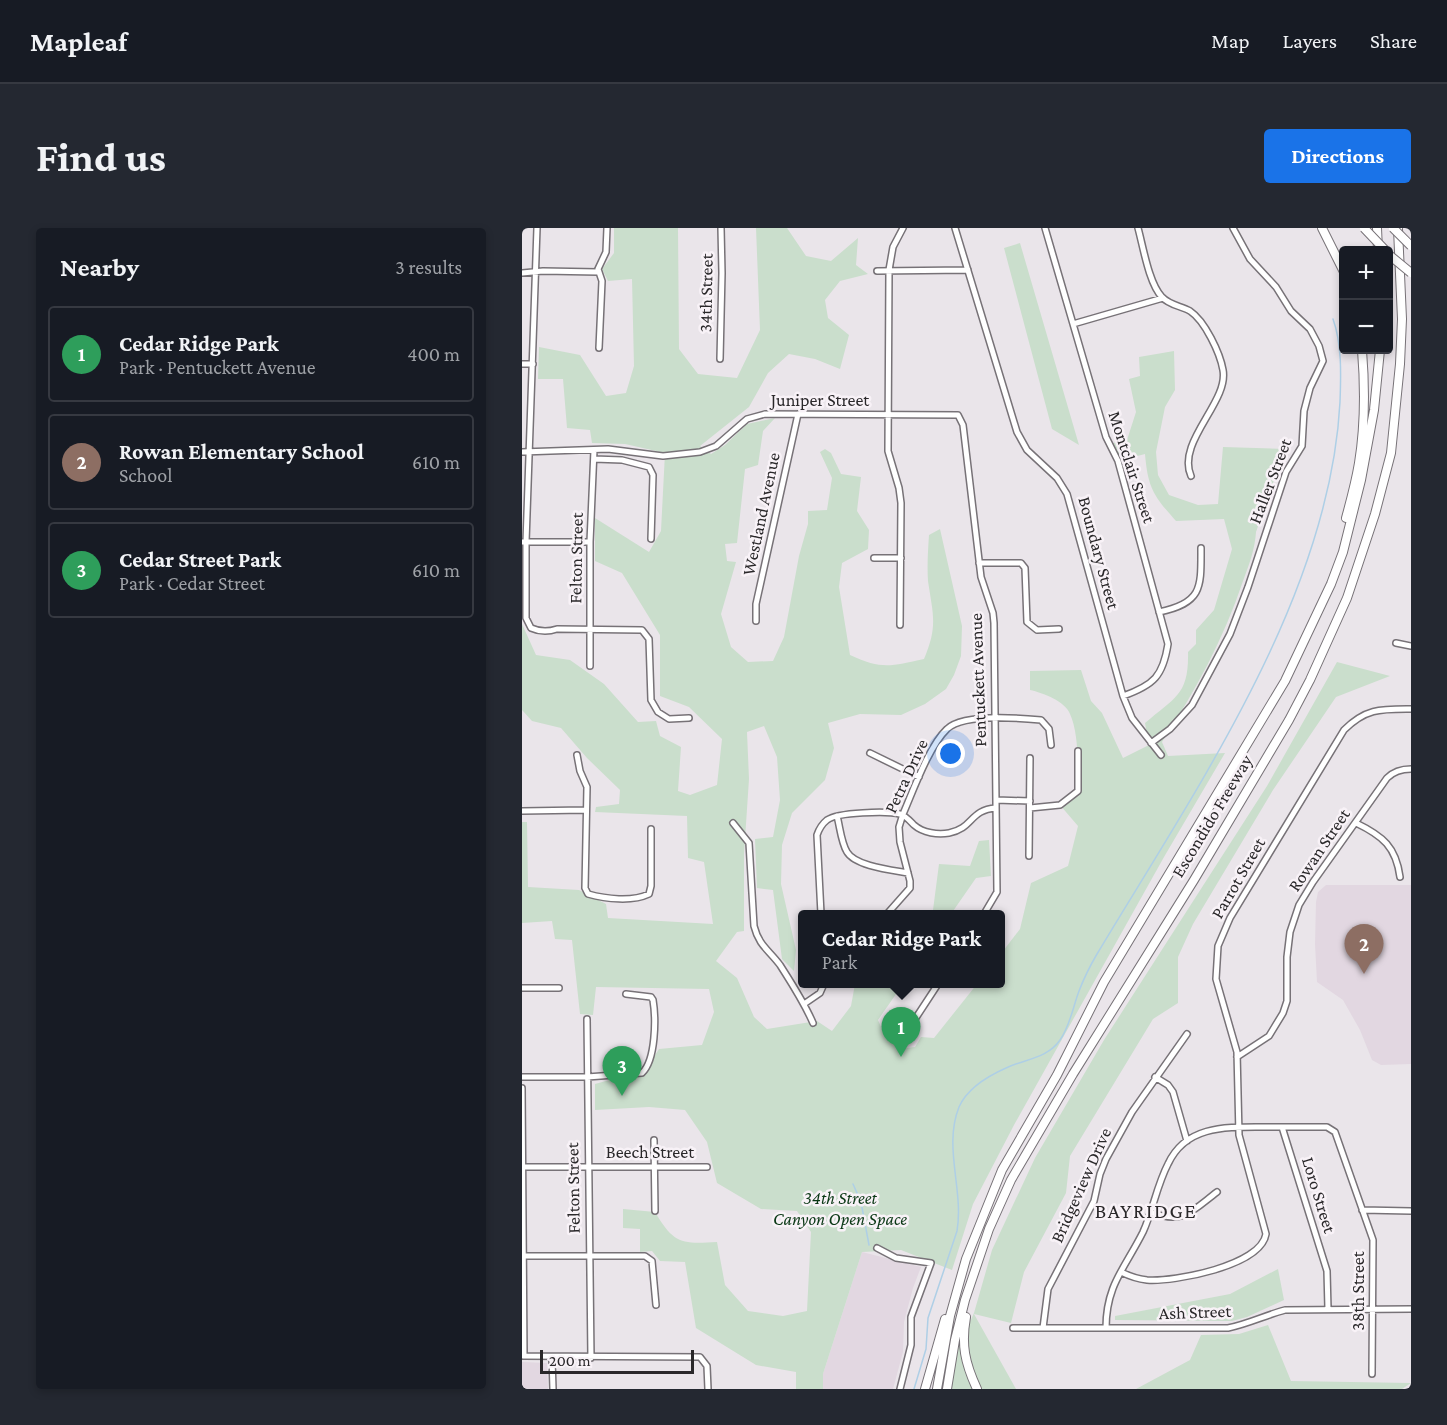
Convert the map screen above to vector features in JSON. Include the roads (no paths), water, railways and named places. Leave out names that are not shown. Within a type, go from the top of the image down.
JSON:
[{"type":"highway","points":[[1322,228],[1339,263]]},
{"type":"highway","points":[[1364,228],[1381,246]]},
{"type":"highway","points":[[1377,228],[1378,246]]},
{"type":"highway","points":[[1393,228],[1411,246]]},
{"type":"highway","name":"Escondido Freeway","points":[[947,1389],[964,1300],[977,1261],[1011,1180],[1289,720],[1347,598],[1372,523],[1390,453],[1400,364],[1402,319],[1398,228]]},
{"type":"highway","points":[[1393,257],[1411,273]]},
{"type":"highway","points":[[1320,607],[1337,552],[1359,463],[1363,433],[1362,354]]},
{"type":"highway","name":"Escondido Freeway","points":[[937,1389],[950,1316],[966,1260],[1002,1170],[1057,1075],[1104,982],[1285,681],[1331,584],[1343,552],[1357,500],[1374,410],[1380,354]]},
{"type":"highway","points":[[925,1389],[946,1314],[966,1260]]},
{"type":"highway","points":[[977,1261],[962,1338],[966,1366],[977,1389]]},
{"type":"street","points":[[537,228],[524,542],[526,618],[531,628],[548,631],[557,629],[642,630],[649,639],[651,700],[658,712],[669,719],[689,718]]},
{"type":"street","points":[[599,348],[602,281],[598,272],[606,252],[607,228]]},
{"type":"street","name":"34th Street","points":[[720,359],[721,228]]},
{"type":"street","points":[[900,625],[901,503],[888,451],[887,414],[889,270],[893,247],[903,228]]},
{"type":"street","name":"Boundary Street","points":[[955,228],[1017,432],[1027,450],[1057,477],[1067,494],[1123,696],[1132,718],[1161,755]]},
{"type":"street","name":"Montclair Street","points":[[1045,228],[1106,437],[1118,460],[1168,644],[1166,660],[1153,682],[1123,696]]},
{"type":"street","points":[[1138,228],[1155,289],[1163,298],[1191,312],[1203,323],[1223,368],[1222,384],[1190,450],[1187,468],[1191,476]]},
{"type":"street","name":"Haller Street","points":[[1151,743],[1170,729],[1192,705],[1230,634],[1286,472],[1302,446],[1304,411],[1310,388],[1323,361],[1319,346],[1310,329],[1291,311],[1276,287],[1250,259],[1233,228]]},
{"type":"street","points":[[877,271],[968,270]]},
{"type":"street","points":[[522,273],[598,272]]},
{"type":"street","points":[[1073,324],[1163,298]]},
{"type":"street","points":[[522,364],[533,364]]},
{"type":"street","name":"Juniper Street","points":[[522,452],[608,449],[663,456],[700,452],[716,446],[747,419],[765,414],[952,414]]},
{"type":"street","name":"Westland Avenue","points":[[756,621],[756,604],[798,414]]},
{"type":"street","name":"Pentuckett Avenue","points":[[952,414],[958,415],[963,425],[981,577],[994,623],[997,892],[987,910]]},
{"type":"street","name":"Felton Street","points":[[590,666],[590,542],[594,450]]},
{"type":"street","points":[[594,459],[622,460],[649,467],[653,475],[651,539]]},
{"type":"street","points":[[524,542],[590,542]]},
{"type":"street","points":[[1159,612],[1182,605],[1194,597],[1201,583],[1201,548]]},
{"type":"street","points":[[874,558],[901,558]]},
{"type":"street","points":[[979,563],[1021,563],[1025,568],[1027,622],[1037,630],[1059,629]]},
{"type":"street","points":[[1396,643],[1411,646]]},
{"type":"street","name":"Parrot Street","points":[[1121,1272],[1134,1278],[1149,1280],[1213,1272],[1229,1266],[1265,1242],[1266,1234],[1238,1127],[1237,1057],[1216,979],[1218,946],[1230,918],[1344,730],[1367,712],[1382,709],[1411,709]]},
{"type":"street","name":"Petra Drive","points":[[908,873],[900,842],[899,827],[919,777],[938,741],[948,728],[965,720],[1041,720],[1049,729],[1051,745]]},
{"type":"street","points":[[996,800],[1060,805],[1078,791],[1078,751]]},
{"type":"street","points":[[870,753],[919,777]]},
{"type":"street","points":[[577,755],[580,771],[588,787],[585,810],[585,888],[588,894],[603,898],[642,897],[649,894],[651,829]]},
{"type":"street","points":[[1029,856],[1030,758]]},
{"type":"street","name":"Rowan Street","points":[[1237,1057],[1269,1036],[1284,1013],[1287,1001],[1287,957],[1292,922],[1299,905],[1390,774],[1403,769],[1411,769]]},
{"type":"street","points":[[821,910],[817,835],[823,824],[837,816],[848,814],[903,814],[917,828],[927,832],[950,833],[968,824],[981,810],[996,808]]},
{"type":"street","points":[[522,811],[585,810]]},
{"type":"street","points":[[837,816],[846,851],[853,860],[864,865],[908,873],[910,888],[891,910]]},
{"type":"street","points":[[1356,822],[1369,829],[1390,847],[1397,859],[1400,877]]},
{"type":"street","points":[[733,823],[749,843],[754,926],[758,940],[778,963],[813,1023]]},
{"type":"street","points":[[522,988],[559,988]]},
{"type":"street","points":[[804,1004],[820,993],[822,988]]},
{"type":"street","points":[[902,1039],[935,988]]},
{"type":"street","points":[[522,1077],[587,1077],[642,1073],[649,1064],[654,1038],[654,1004],[651,996],[626,994]]},
{"type":"street","name":"Felton Street","points":[[587,1018],[591,1358]]},
{"type":"street","name":"Bridgeview Drive","points":[[1044,1328],[1048,1289],[1094,1201],[1106,1159],[1132,1112],[1187,1034]]},
{"type":"street","points":[[1155,1077],[1168,1085],[1173,1092],[1187,1141]]},
{"type":"street","points":[[522,1088],[523,1356],[552,1358],[700,1357],[707,1366],[708,1389]]},
{"type":"street","points":[[1106,1328],[1108,1300],[1152,1214],[1167,1164],[1174,1153],[1187,1141],[1209,1130],[1238,1127],[1282,1127]]},
{"type":"street","name":"38th Street","points":[[1282,1127],[1327,1127],[1335,1132],[1373,1240],[1372,1374]]},
{"type":"street","name":"Loro Street","points":[[1282,1127],[1327,1271],[1328,1309]]},
{"type":"street","points":[[654,1140],[655,1211]]},
{"type":"street","name":"Beech Street","points":[[522,1167],[707,1167]]},
{"type":"street","points":[[1152,1214],[1167,1218],[1185,1216],[1217,1192]]},
{"type":"street","points":[[1362,1210],[1411,1211]]},
{"type":"street","points":[[878,1248],[896,1258],[931,1263],[911,1317],[911,1345],[900,1389]]},
{"type":"street","points":[[523,1256],[645,1256],[652,1262],[656,1305]]},
{"type":"street","name":"Ash Street","points":[[1013,1328],[1228,1328],[1244,1325],[1268,1314],[1285,1310],[1411,1310]]},
{"type":"street","points":[[552,1358],[553,1389]]},
{"type":"waterway","points":[[914,1389],[926,1349],[928,1318],[957,1231],[958,1200],[953,1137],[959,1107],[967,1094],[985,1079],[1049,1051],[1060,1040],[1092,963],[1214,759],[1252,690],[1285,619],[1312,547],[1331,475],[1341,381],[1339,349],[1333,319]]},
{"type":"waterway","points":[[853,1184],[861,1202],[869,1245]]},
{"type":"place","name":"Rowan Elementary School","points":[[1364,974]]},
{"type":"place","name":"Cedar Ridge Park","points":[[901,1057]]},
{"type":"place","name":"Cedar Street Park","points":[[622,1096]]},
{"type":"district","name":"BAYRIDGE","points":[[1146,1211]]},
{"type":"park label","name":"34th Street Canyon Open Space","points":[[840,1208]]}]
